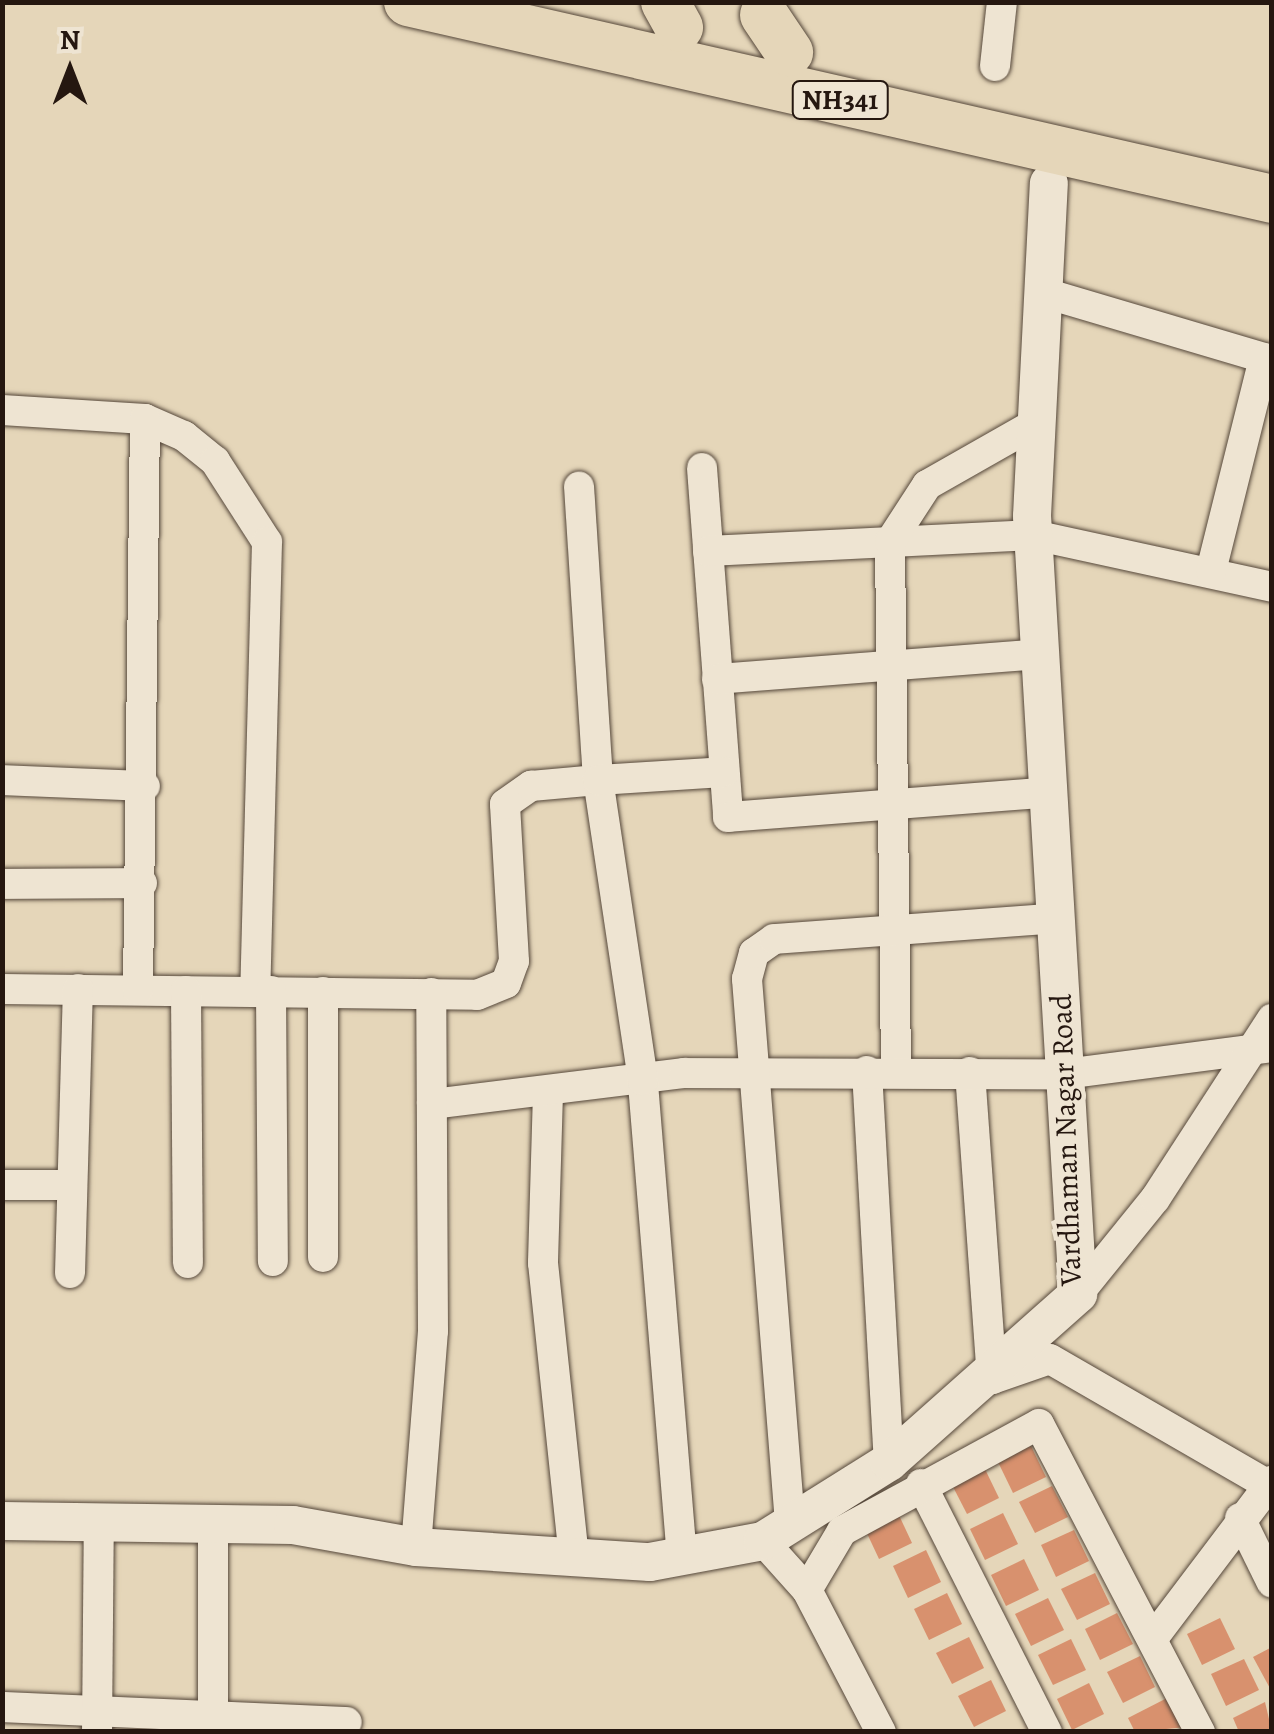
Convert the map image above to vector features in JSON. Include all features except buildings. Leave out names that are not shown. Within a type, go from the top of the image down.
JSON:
[{"type":"highway","name":"NH341","points":[[408,2],[1272,199]]},
{"type":"street","points":[[995,66],[1002,2]]},
{"type":"street","name":"Vardhaman Nagar Road","points":[[2,1521],[293,1525],[416,1547],[574,1557],[682,1558],[776,1532],[889,1462],[992,1379],[1078,1294],[1034,535],[1041,292],[1049,184]]},
{"type":"street","points":[[1041,292],[1268,359],[1211,571]]},
{"type":"street","points":[[2,410],[145,418],[216,462],[266,542],[263,991],[273,1261]]},
{"type":"street","points":[[138,990],[145,786],[145,418]]},
{"type":"street","points":[[889,1462],[882,1071],[891,926],[887,800],[893,665],[890,542],[927,485],[1036,424]]},
{"type":"street","points":[[702,468],[728,817],[887,800],[1051,792]]},
{"type":"street","points":[[578,487],[598,780],[643,1080],[682,1558]]},
{"type":"street","points":[[708,551],[1034,535],[1272,587]]},
{"type":"street","points":[[717,678],[1042,654]]},
{"type":"street","points":[[2,989],[477,996],[512,974],[505,804],[531,786],[724,772]]},
{"type":"street","points":[[2,780],[145,786]]},
{"type":"street","points":[[2,884],[142,883]]},
{"type":"street","points":[[881,1732],[776,1532],[756,1072],[746,979],[754,952],[774,939],[891,926],[1058,918]]},
{"type":"street","points":[[70,1273],[78,989]]},
{"type":"street","points":[[186,990],[188,1263]]},
{"type":"street","points":[[323,992],[323,1257]]},
{"type":"street","points":[[416,1547],[433,1331],[431,993]]},
{"type":"street","points":[[1078,1294],[1155,1199],[1263,1047],[1272,1019]]},
{"type":"street","points":[[432,1104],[643,1080],[756,1072],[1065,1074],[1263,1047]]},
{"type":"street","points":[[970,1072],[992,1379],[1050,1359],[1271,1485],[1240,1518],[1154,1637]]},
{"type":"street","points":[[548,1093],[544,1263],[574,1557]]},
{"type":"street","points":[[2,1184],[70,1185]]},
{"type":"street","points":[[806,1590],[842,1531],[921,1484],[1040,1424],[1200,1732]]},
{"type":"street","points":[[921,1484],[1046,1732]]},
{"type":"street","points":[[1240,1518],[1272,1583]]},
{"type":"street","points":[[97,1720],[100,1522]]},
{"type":"street","points":[[213,1723],[214,1524]]},
{"type":"street","points":[[2,1707],[97,1720],[348,1722]]}]
